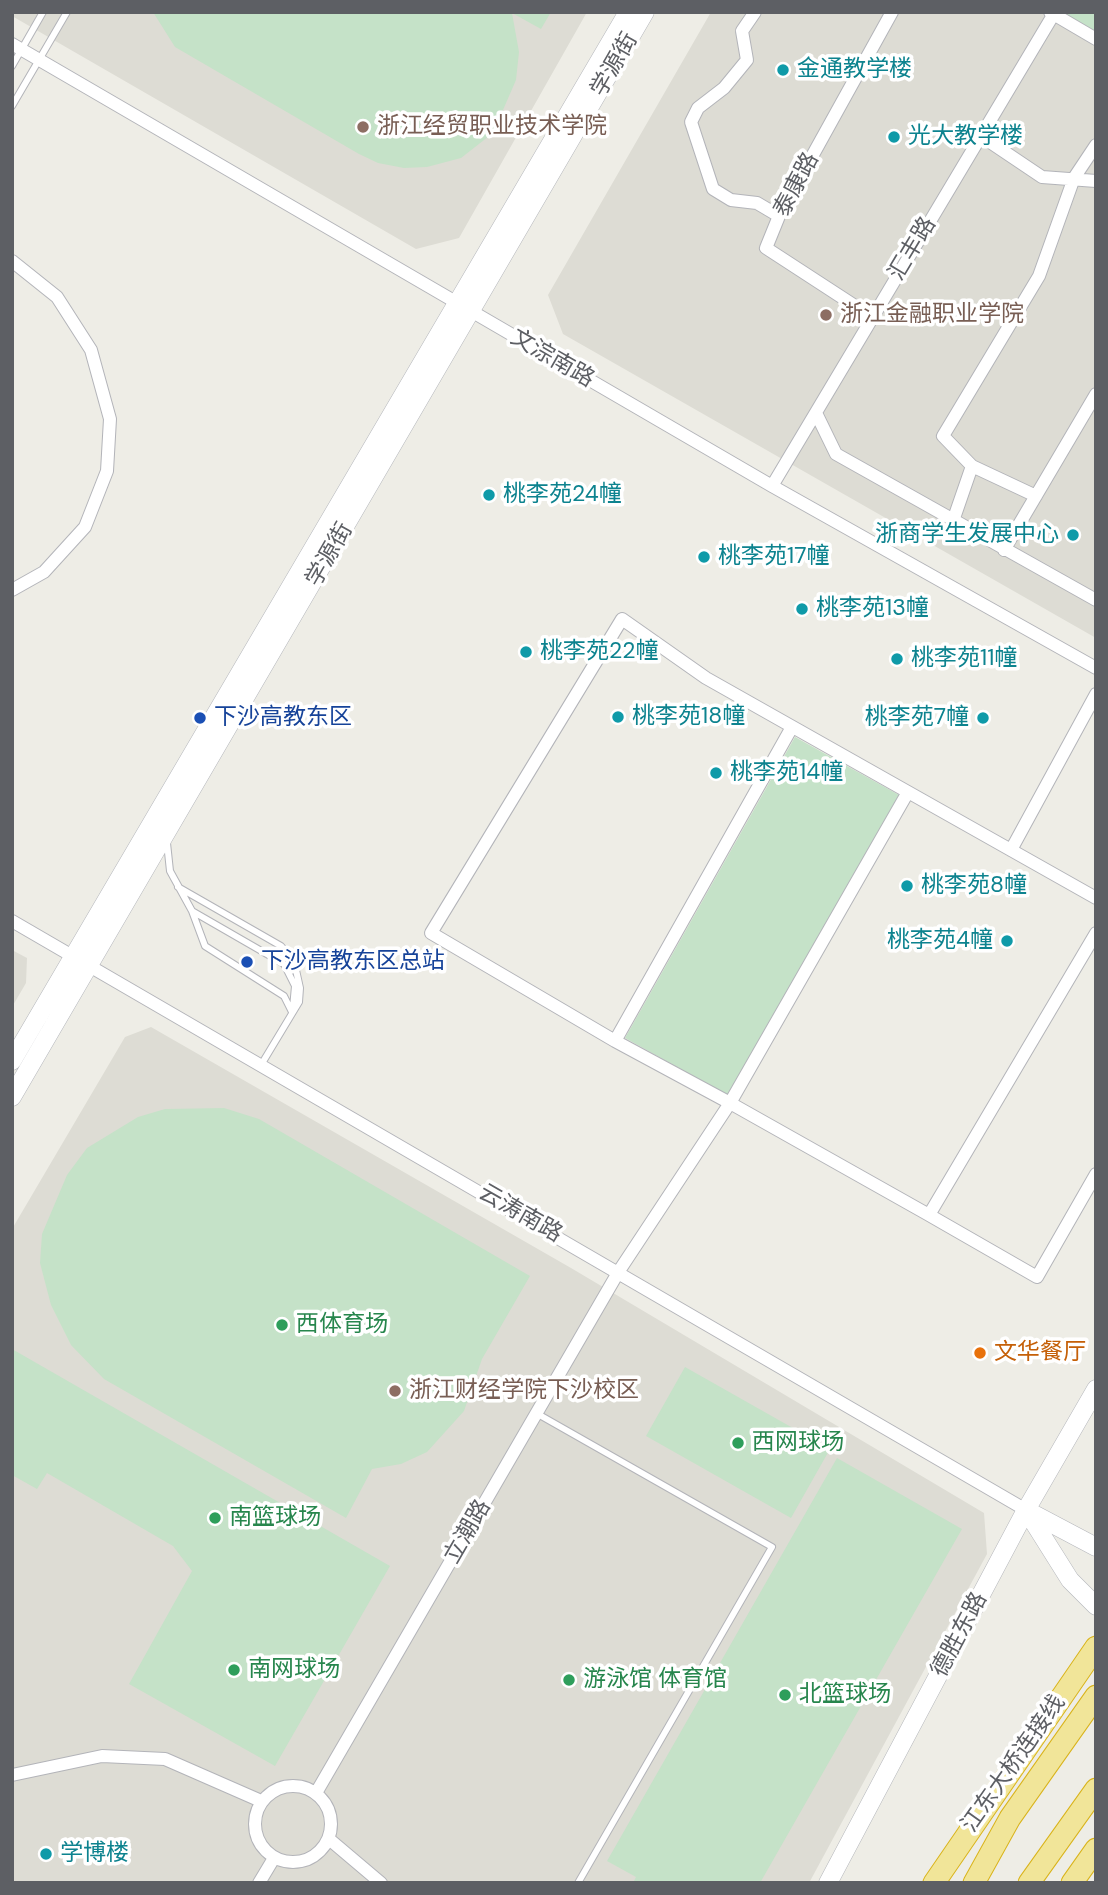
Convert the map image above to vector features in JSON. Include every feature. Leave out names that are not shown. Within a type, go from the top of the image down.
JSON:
[{"type":"highway","name":"江东大桥连接线","points":[[933,1883],[1096,1647]]},
{"type":"highway","name":"江东大桥连接线","points":[[974,1883],[1010,1818],[1096,1696]]},
{"type":"highway","points":[[1029,1883],[1096,1789]]},
{"type":"highway","points":[[1072,1883],[1096,1849]]},
{"type":"main road","points":[[12,1061],[628,12]]},
{"type":"main road","name":"学源街","points":[[12,1097],[473,313],[645,12]]},
{"type":"main road","name":"德胜东路","points":[[828,1883],[1026,1510],[1096,1389]]},
{"type":"main road","points":[[1026,1510],[1096,1547]]},
{"type":"main road","points":[[1026,1510],[1070,1580],[1096,1606]]},
{"type":"street","points":[[755,12],[742,31],[747,60],[724,88],[698,108],[691,122],[713,189],[731,200],[757,204],[779,216]]},
{"type":"street","name":"泰康路","points":[[872,317],[766,248],[779,216],[890,13]]},
{"type":"street","points":[[1053,13],[1096,38]]},
{"type":"street","name":"汇丰路","points":[[772,486],[1053,13]]},
{"type":"street","name":"文淙南路","points":[[17,47],[772,486],[1095,666]]},
{"type":"street","points":[[981,136],[1042,177],[1096,181]]},
{"type":"street","points":[[1036,496],[972,466],[943,436],[1039,276],[1074,178],[1096,145]]},
{"type":"street","points":[[12,261],[57,298],[92,350],[110,419],[107,471],[85,527],[44,572],[12,590]]},
{"type":"street","points":[[1004,550],[1096,394]]},
{"type":"street","points":[[816,412],[836,454],[1096,600]]},
{"type":"street","points":[[953,521],[972,466]]},
{"type":"street","points":[[1096,898],[706,678],[622,619],[431,933],[615,1041],[1037,1277],[1096,1174]]},
{"type":"street","points":[[1011,850],[1096,694]]},
{"type":"street","points":[[615,1041],[792,727]]},
{"type":"street","name":"立潮路","points":[[316,1793],[619,1271],[730,1103],[908,792]]},
{"type":"street","name":"云涛南路","points":[[12,921],[619,1271],[1026,1510]]},
{"type":"street","points":[[929,1215],[1096,933]]},
{"type":"street","points":[[12,1775],[102,1756],[166,1759],[261,1801]]},
{"type":"street","points":[[293,1785],[316,1793],[330,1813],[329,1839],[312,1858],[286,1862],[274,1858],[264,1850],[254,1826],[261,1801],[270,1793],[293,1785]]},
{"type":"street","points":[[329,1839],[382,1883]]},
{"type":"street","points":[[259,1883],[274,1858]]},
{"type":"lane","points":[[12,66],[17,47],[43,12]]},
{"type":"lane","points":[[12,106],[66,12]]},
{"type":"lane","points":[[168,831],[166,855],[205,946],[284,996],[293,1014]]},
{"type":"lane","points":[[178,887],[281,946],[294,961],[300,988],[293,1014],[261,1065]]},
{"type":"lane","points":[[192,911],[284,964],[295,986],[293,1014]]},
{"type":"lane","points":[[536,1413],[772,1547],[578,1883]]},
{"type":"shaded area","name":"浙江经贸职业技术学院","points":[[12,12],[587,12],[459,238],[416,249],[12,16]]},
{"type":"shaded area","name":"浙江金融职业学院","points":[[711,12],[1096,12],[1096,638],[563,334],[548,295]]},
{"type":"shaded area","points":[[12,950],[27,958],[26,983],[12,1007]]},
{"type":"shaded area","name":"浙江财经学院下沙校区","points":[[151,1027],[571,1268],[984,1513],[987,1554],[809,1883],[12,1883],[12,1229],[125,1037]]},
{"type":"green space","points":[[153,12],[551,12],[541,29],[512,13],[519,52],[516,80],[493,133],[461,158],[427,167],[404,168],[378,163],[359,154],[175,47]]},
{"type":"green space","points":[[1064,12],[1096,12],[1096,32],[1063,13]]},
{"type":"green space","points":[[795,737],[899,795],[729,1096],[625,1038]]},
{"type":"green space","name":"西体育场","points":[[224,1108],[259,1119],[530,1276],[482,1359],[464,1411],[427,1452],[401,1464],[372,1469],[346,1518],[104,1379],[71,1345],[51,1305],[40,1263],[42,1234],[67,1175],[87,1148],[138,1117],[165,1109]]},
{"type":"green space","name":"南篮球场","points":[[12,1349],[390,1566],[275,1766],[129,1684],[192,1571],[173,1546],[47,1473],[37,1489],[12,1475]]},
{"type":"green space","name":"西网球场","points":[[685,1367],[830,1449],[791,1518],[646,1436]]},
{"type":"green space","name":"北篮球场","points":[[837,1458],[962,1529],[760,1883],[633,1883],[636,1877],[607,1861]]},
{"type":"place","name":"金通教学楼","points":[[783,70]]},
{"type":"place","name":"浙江经贸职业技术学院","points":[[363,127]]},
{"type":"place","name":"光大教学楼","points":[[894,137]]},
{"type":"place","name":"浙江金融职业学院","points":[[826,315]]},
{"type":"place","name":"桃李苑24幢","points":[[489,495]]},
{"type":"place","name":"浙商学生发展中心","points":[[1073,535]]},
{"type":"place","name":"桃李苑17幢","points":[[704,557]]},
{"type":"place","name":"桃李苑13幢","points":[[802,609]]},
{"type":"place","name":"桃李苑22幢","points":[[526,652]]},
{"type":"place","name":"桃李苑11幢","points":[[897,659]]},
{"type":"place","name":"桃李苑18幢","points":[[618,717]]},
{"type":"place","name":"下沙高教东区","points":[[200,718]]},
{"type":"place","name":"桃李苑7幢","points":[[983,718]]},
{"type":"place","name":"桃李苑14幢","points":[[716,773]]},
{"type":"place","name":"桃李苑8幢","points":[[907,886]]},
{"type":"place","name":"桃李苑4幢","points":[[1007,941]]},
{"type":"place","name":"下沙高教东区总站","points":[[247,962]]},
{"type":"place","name":"西体育场","points":[[282,1325]]},
{"type":"place","name":"文华餐厅","points":[[980,1353]]},
{"type":"place","name":"浙江财经学院下沙校区","points":[[395,1391]]},
{"type":"place","name":"西网球场","points":[[738,1443]]},
{"type":"place","name":"南篮球场","points":[[215,1518]]},
{"type":"place","name":"南网球场","points":[[234,1670]]},
{"type":"place","name":"游泳馆 体育馆","points":[[569,1680]]},
{"type":"place","name":"北篮球场","points":[[785,1695]]},
{"type":"place","name":"学博楼","points":[[46,1854]]}]
